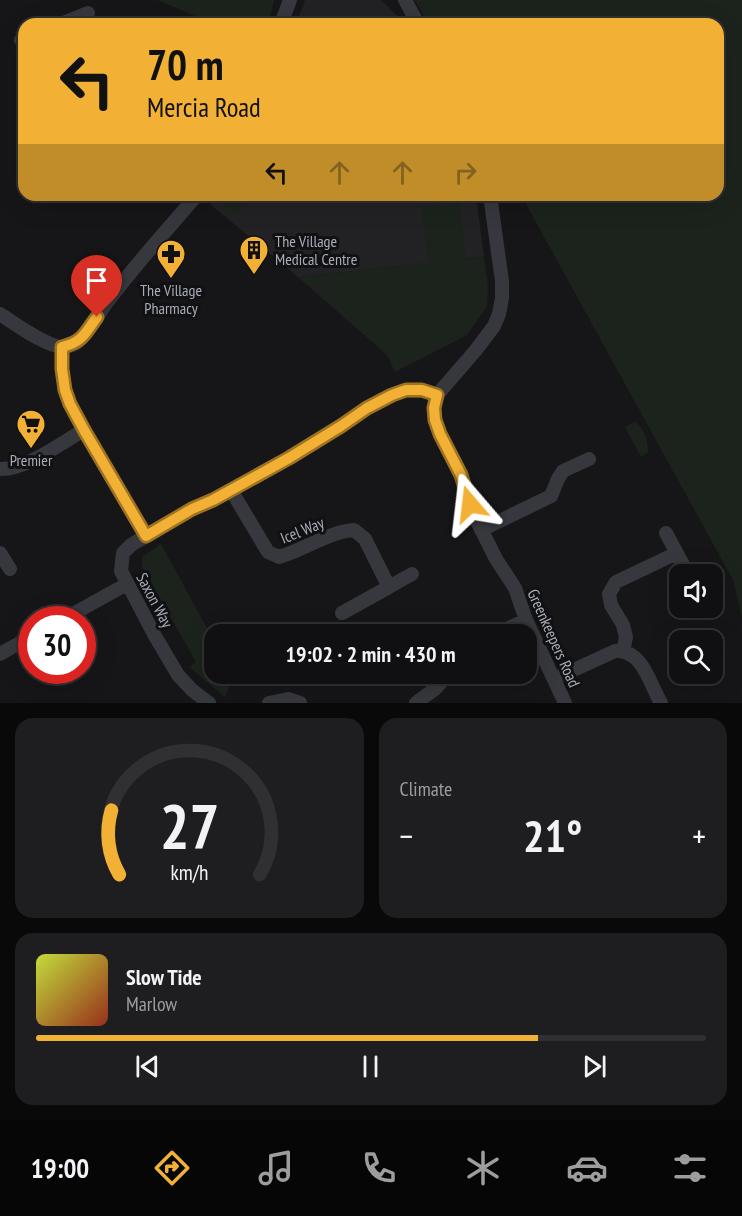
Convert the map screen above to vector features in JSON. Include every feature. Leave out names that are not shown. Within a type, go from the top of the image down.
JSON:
[{"type":"street","points":[[405,0],[415,18]]},
{"type":"street","points":[[283,18],[289,1]]},
{"type":"street","points":[[80,18],[87,13]]},
{"type":"street","points":[[0,314],[51,345],[62,347],[74,345],[81,340],[106,303],[141,259],[192,201]]},
{"type":"street","points":[[62,347],[65,390],[84,430],[146,536],[289,458],[367,408],[392,395],[406,390],[422,390],[437,395],[476,350],[494,326],[499,314],[502,298],[501,281],[491,201]]},
{"type":"street","name":"Greenkeepers Road","points":[[437,395],[434,408],[440,434],[461,475],[481,530],[514,588],[526,620],[565,703]]},
{"type":"street","points":[[0,469],[19,467],[84,430]]},
{"type":"street","points":[[481,530],[551,496],[563,471],[589,459]]},
{"type":"street","name":"Icel Way","points":[[231,490],[268,552],[279,557],[342,531],[354,530],[365,539],[389,586]]},
{"type":"street","points":[[666,533],[683,564]]},
{"type":"street","name":"Saxon Way","points":[[146,536],[123,553],[121,571],[178,675],[209,703]]},
{"type":"street","points":[[0,553],[10,569]]},
{"type":"street","points":[[622,651],[626,637],[623,625],[611,605],[609,594],[616,582],[677,553]]},
{"type":"street","points":[[342,613],[412,574]]},
{"type":"street","points":[[87,606],[127,584]]},
{"type":"street","points":[[517,624],[526,620]]},
{"type":"street","points":[[0,654],[18,644]]},
{"type":"street","points":[[554,679],[615,651],[622,651],[638,661],[645,669],[661,703]]},
{"type":"street","points":[[416,703],[434,691],[440,684]]},
{"type":"street","points":[[269,703],[288,699],[300,703]]},
{"type":"shaded area","points":[[158,0],[274,0],[270,18],[200,18]]},
{"type":"shaded area","points":[[305,0],[381,0],[399,18],[298,18]]},
{"type":"shaded area","points":[[415,0],[742,0],[742,616],[733,580],[524,201],[724,201],[724,18],[425,18]]},
{"type":"shaded area","points":[[213,201],[477,201],[484,257],[298,277],[211,205]]},
{"type":"shaded area","points":[[226,201],[248,201],[236,215],[223,204]]},
{"type":"shaded area","points":[[460,203],[466,259],[484,257],[488,286],[487,306],[467,335],[395,372],[387,355],[298,277],[428,263],[422,207]]},
{"type":"shaded area","points":[[635,422],[644,431],[647,443],[648,452],[641,457],[625,427]]},
{"type":"shaded area","points":[[161,544],[205,624],[204,680],[189,667],[196,662],[142,567],[142,557]]},
{"type":"shaded area","points":[[209,684],[229,684],[225,697]]},
{"type":"place","name":"The Village Medical Centre","points":[[254,276]]},
{"type":"place","name":"The Village Pharmacy","points":[[171,280]]},
{"type":"place","name":"Premier","points":[[31,450]]},
{"type":"route","points":[[97,317],[81,340],[74,345],[62,347],[65,390],[84,430],[146,536],[289,458],[367,408],[406,390],[422,390],[437,395],[434,408],[435,420],[461,475],[470,504]]}]
